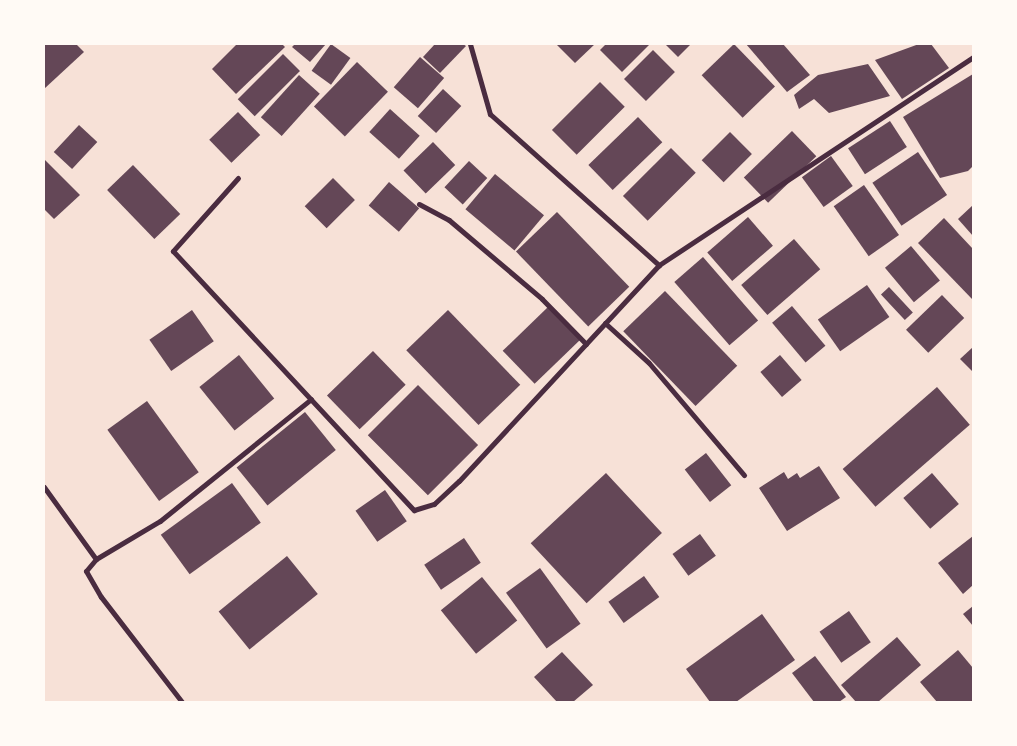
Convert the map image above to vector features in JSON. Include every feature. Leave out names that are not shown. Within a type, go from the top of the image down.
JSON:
[{"type":"street","points":[[470,44],[490,114],[658,265]]},
{"type":"street","points":[[238,178],[173,251],[414,510],[434,504],[458,482],[658,265],[973,57]]},
{"type":"street","points":[[419,204],[449,220],[542,299],[586,344]]},
{"type":"street","points":[[605,323],[649,363],[744,475]]},
{"type":"street","points":[[182,702],[89,578],[86,571],[96,559],[160,521],[311,399]]},
{"type":"street","points":[[44,486],[96,559]]},
{"type":"building","points":[[44,44],[76,44],[84,52],[44,89]]},
{"type":"building","points":[[237,44],[282,44],[285,47],[236,94],[212,69]]},
{"type":"building","points":[[295,44],[326,44],[310,62],[292,47]]},
{"type":"building","points":[[331,44],[350,58],[331,85],[312,71]]},
{"type":"building","points":[[435,44],[463,44],[466,46],[440,73],[423,57]]},
{"type":"building","points":[[556,44],[595,44],[575,63]]},
{"type":"building","points":[[606,44],[650,44],[622,72],[600,50]]},
{"type":"building","points":[[665,44],[691,44],[678,57]]},
{"type":"building","points":[[734,44],[775,86],[743,118],[702,75]]},
{"type":"building","points":[[746,44],[783,44],[810,75],[787,92]]},
{"type":"building","points":[[919,44],[931,44],[949,68],[902,99],[875,60]]},
{"type":"building","points":[[653,50],[675,72],[646,101],[624,79]]},
{"type":"building","points":[[283,54],[300,71],[255,116],[238,99]]},
{"type":"building","points":[[420,57],[444,78],[418,108],[394,87]]},
{"type":"building","points":[[357,62],[388,92],[345,136],[314,107]]},
{"type":"building","points":[[868,64],[890,96],[829,113],[814,99],[799,109],[794,95],[818,75]]},
{"type":"building","points":[[973,74],[973,166],[968,171],[940,178],[903,117]]},
{"type":"building","points":[[299,75],[320,94],[282,136],[261,117]]},
{"type":"building","points":[[600,82],[625,107],[577,155],[552,130]]},
{"type":"building","points":[[443,89],[461,106],[436,133],[418,116]]},
{"type":"building","points":[[390,109],[420,136],[399,159],[369,132]]},
{"type":"building","points":[[238,112],[260,135],[231,163],[209,140]]},
{"type":"building","points":[[638,117],[662,142],[613,190],[588,165]]},
{"type":"building","points":[[890,121],[907,147],[865,174],[848,148]]},
{"type":"building","points":[[79,125],[97,142],[72,169],[54,152]]},
{"type":"building","points":[[792,131],[816,156],[768,203],[744,178]]},
{"type":"building","points":[[730,132],[752,154],[724,182],[702,160]]},
{"type":"building","points":[[433,142],[455,165],[426,193],[404,170]]},
{"type":"building","points":[[671,148],[696,173],[648,221],[623,196]]},
{"type":"building","points":[[918,152],[947,195],[901,226],[872,183]]},
{"type":"building","points":[[831,156],[853,186],[824,207],[802,177]]},
{"type":"building","points":[[44,159],[80,195],[54,219],[44,209]]},
{"type":"building","points":[[469,161],[487,178],[463,204],[444,187]]},
{"type":"building","points":[[133,165],[180,214],[154,239],[107,190]]},
{"type":"building","points":[[495,174],[544,215],[514,250],[465,209]]},
{"type":"building","points":[[333,178],[355,200],[327,228],[305,206]]},
{"type":"building","points":[[389,182],[419,208],[399,232],[369,205]]},
{"type":"building","points":[[864,185],[899,235],[869,256],[834,206]]},
{"type":"building","points":[[973,205],[973,236],[958,219]]},
{"type":"building","points":[[557,212],[629,287],[588,326],[516,252]]},
{"type":"building","points":[[748,217],[773,246],[732,281],[707,252]]},
{"type":"building","points":[[944,218],[973,249],[973,300],[918,243]]},
{"type":"building","points":[[794,239],[820,269],[767,315],[741,285]]},
{"type":"building","points":[[911,246],[940,280],[914,302],[885,268]]},
{"type":"building","points":[[703,257],[758,320],[729,345],[674,282]]},
{"type":"building","points":[[867,285],[889,317],[840,351],[818,319]]},
{"type":"building","points":[[889,287],[913,313],[905,320],[881,295]]},
{"type":"building","points":[[665,291],[737,366],[696,406],[623,331]]},
{"type":"building","points":[[942,295],[964,318],[928,353],[906,330]]},
{"type":"building","points":[[792,306],[825,346],[806,363],[772,323]]},
{"type":"building","points":[[548,307],[580,340],[535,384],[503,351]]},
{"type":"building","points":[[192,310],[214,341],[171,371],[149,340]]},
{"type":"building","points":[[448,310],[520,385],[479,425],[406,350]]},
{"type":"building","points":[[973,347],[973,372],[960,359]]},
{"type":"building","points":[[373,351],[406,385],[360,429],[327,395]]},
{"type":"building","points":[[239,355],[274,399],[235,431],[199,387]]},
{"type":"building","points":[[780,355],[802,380],[782,397],[760,372]]},
{"type":"building","points":[[418,385],[478,445],[428,495],[368,435]]},
{"type":"building","points":[[937,387],[970,425],[875,507],[843,469]]},
{"type":"building","points":[[147,401],[199,472],[159,501],[107,430]]},
{"type":"building","points":[[305,412],[336,450],[267,505],[237,467]]},
{"type":"building","points":[[706,453],[731,485],[710,502],[685,470]]},
{"type":"building","points":[[819,466],[840,498],[787,531],[759,488],[784,472],[788,479],[797,473],[800,478]]},
{"type":"building","points":[[606,473],[662,533],[587,603],[531,543]]},
{"type":"building","points":[[932,473],[959,504],[930,529],[903,498]]},
{"type":"building","points":[[232,483],[261,523],[190,574],[161,535]]},
{"type":"building","points":[[385,490],[407,521],[377,542],[356,511]]},
{"type":"building","points":[[700,534],[716,556],[688,576],[672,554]]},
{"type":"building","points":[[973,536],[973,585],[963,594],[938,563]]},
{"type":"building","points":[[464,538],[481,563],[441,590],[424,565]]},
{"type":"building","points":[[287,556],[318,594],[249,649],[219,611]]},
{"type":"building","points":[[540,568],[581,624],[547,649],[506,593]]},
{"type":"building","points":[[644,576],[659,597],[624,623],[608,602]]},
{"type":"building","points":[[482,577],[517,621],[476,654],[441,610]]},
{"type":"building","points":[[973,606],[973,626],[963,614]]},
{"type":"building","points":[[849,611],[871,642],[841,663],[820,632]]},
{"type":"building","points":[[762,614],[795,660],[736,702],[710,702],[686,669]]},
{"type":"building","points":[[897,637],[921,665],[878,702],[856,702],[841,685]]},
{"type":"building","points":[[958,650],[973,668],[973,702],[937,702],[920,682]]},
{"type":"building","points":[[562,652],[593,685],[573,702],[557,702],[534,677]]},
{"type":"building","points":[[815,656],[846,697],[839,702],[814,702],[792,673]]}]
